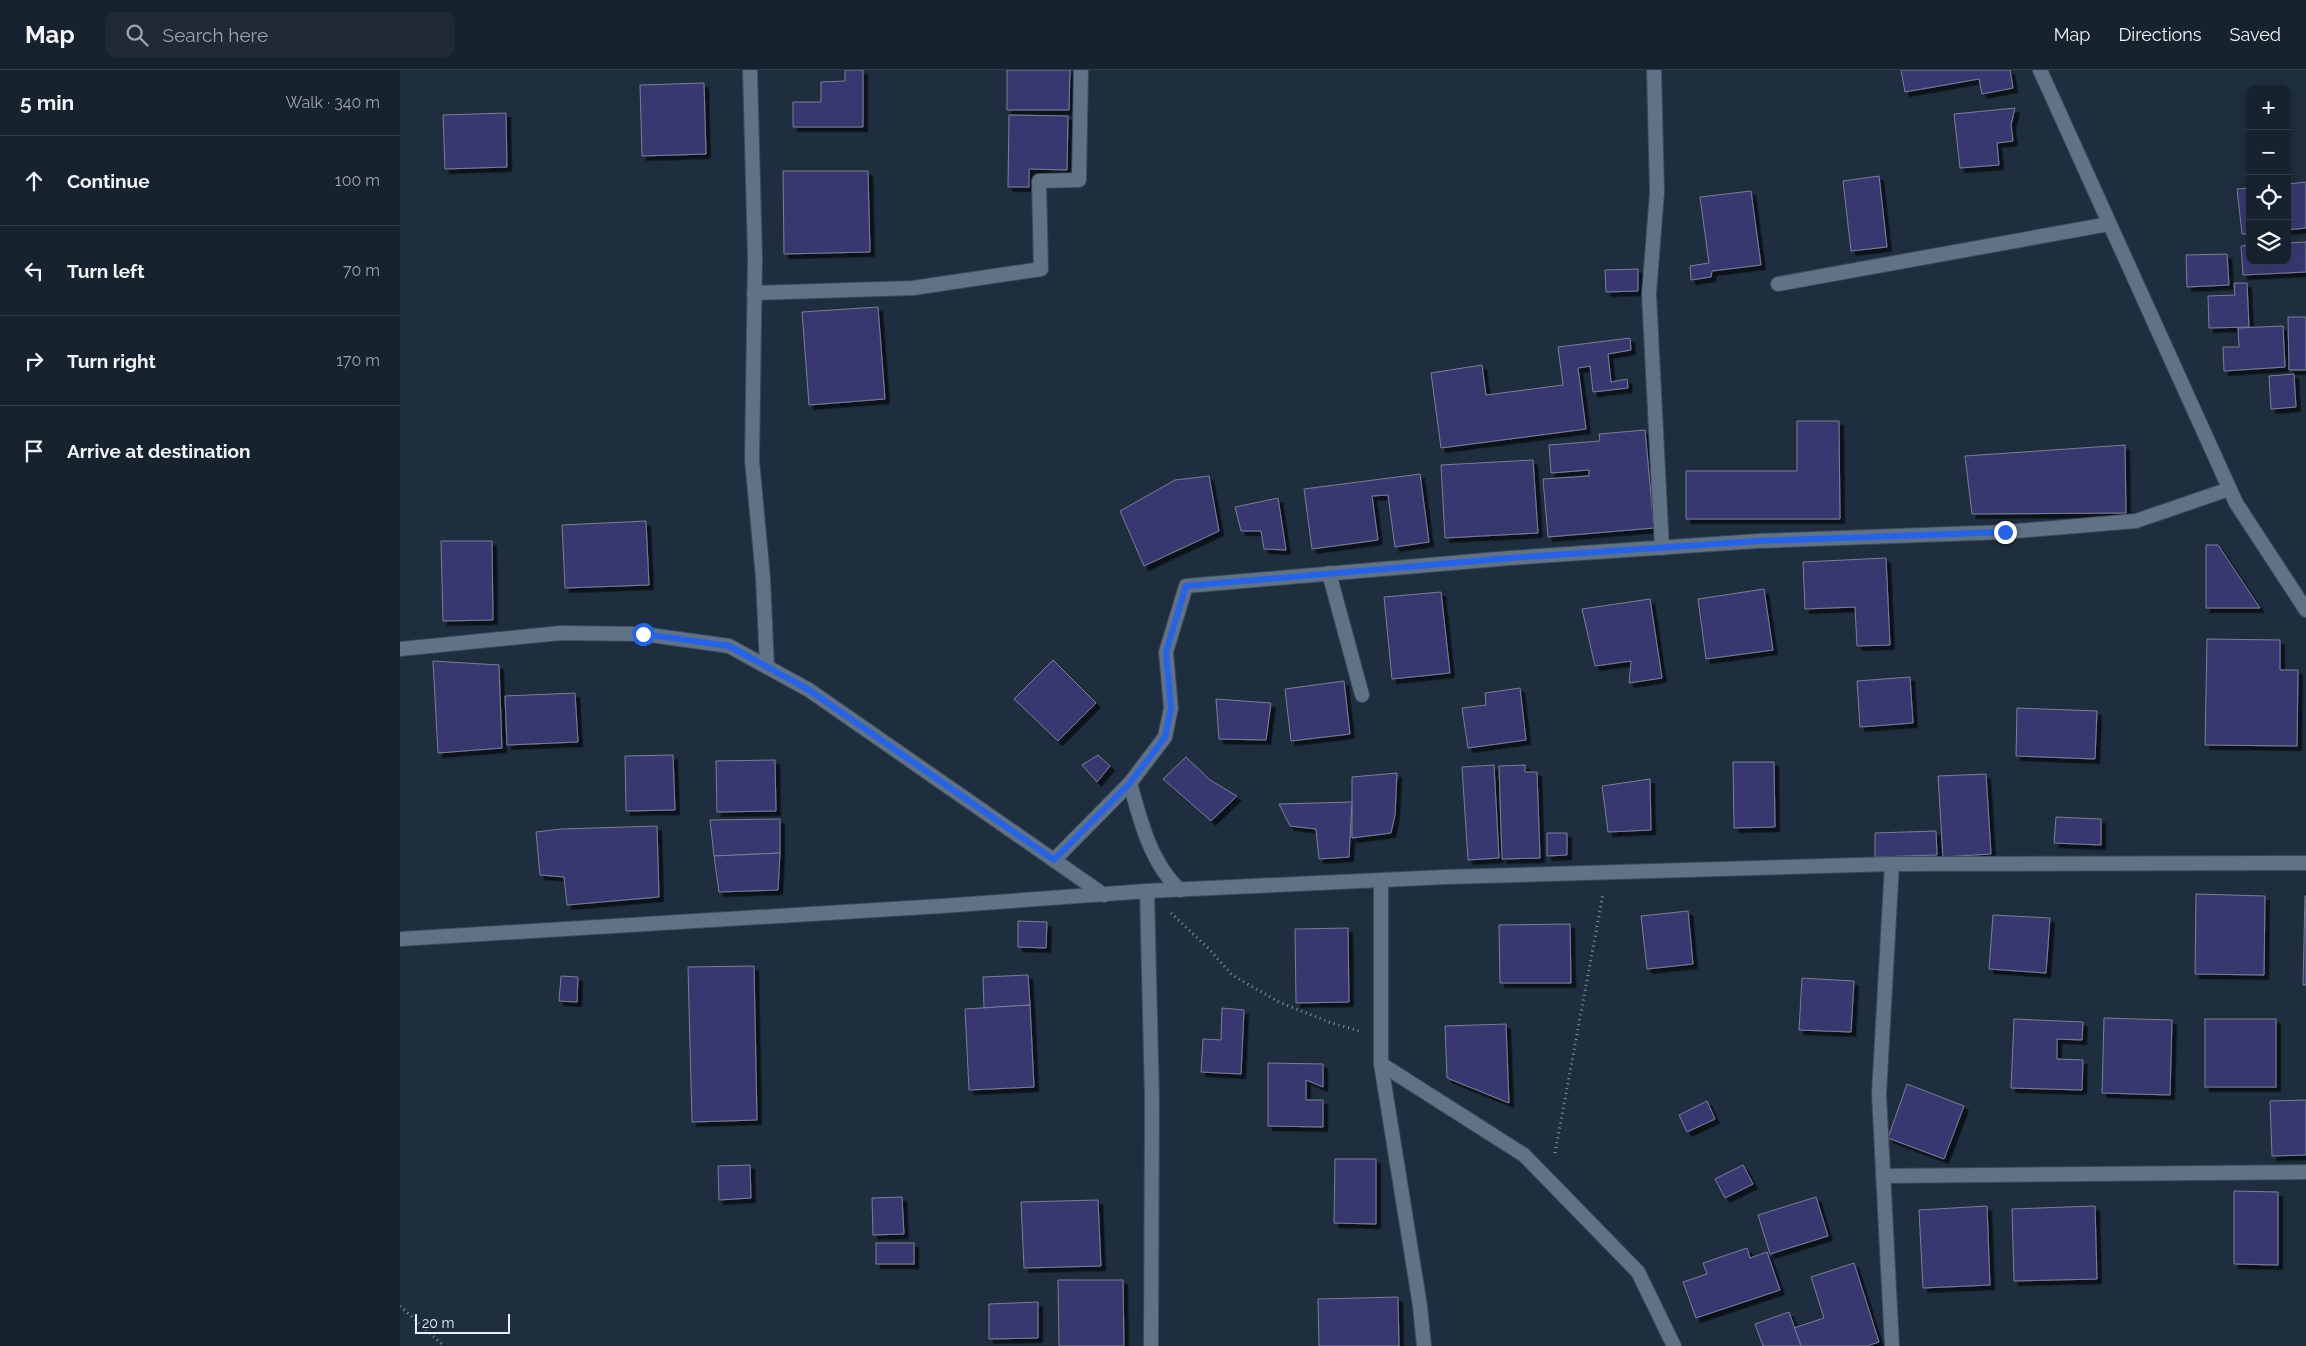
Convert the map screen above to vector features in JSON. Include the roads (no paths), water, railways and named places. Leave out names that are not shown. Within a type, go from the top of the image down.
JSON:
[{"type":"street","points":[[750,70],[754,293],[752,460],[763,578],[767,667]]},
{"type":"street","points":[[754,293],[913,288],[1041,269],[1038,181],[1079,180],[1081,70]]},
{"type":"street","points":[[1654,70],[1657,192],[1649,294],[1662,548]]},
{"type":"street","points":[[2040,70],[2236,504],[2306,610]]},
{"type":"street","points":[[1778,284],[2109,224]]},
{"type":"street","points":[[1054,860],[1130,783],[1165,737],[1171,708],[1166,652],[1186,586],[1330,573],[1758,541],[2005,532],[2136,521],[2229,489]]},
{"type":"street","points":[[1330,573],[1362,694]]},
{"type":"street","points":[[400,649],[561,633],[643,634],[729,646],[809,690],[1104,894]]},
{"type":"street","points":[[1130,783],[1142,826],[1167,878],[1180,890]]},
{"type":"street","points":[[400,939],[1148,891],[1445,877],[1892,864],[2306,863]]},
{"type":"street","points":[[1892,864],[1879,1094],[1892,1346]]},
{"type":"street","points":[[1381,881],[1381,1064],[1420,1306],[1424,1346]]},
{"type":"street","points":[[1148,891],[1152,1099],[1151,1346]]},
{"type":"street","points":[[1381,1064],[1524,1155],[1638,1272],[1674,1346]]},
{"type":"street","points":[[1883,1176],[2306,1172]]}]
